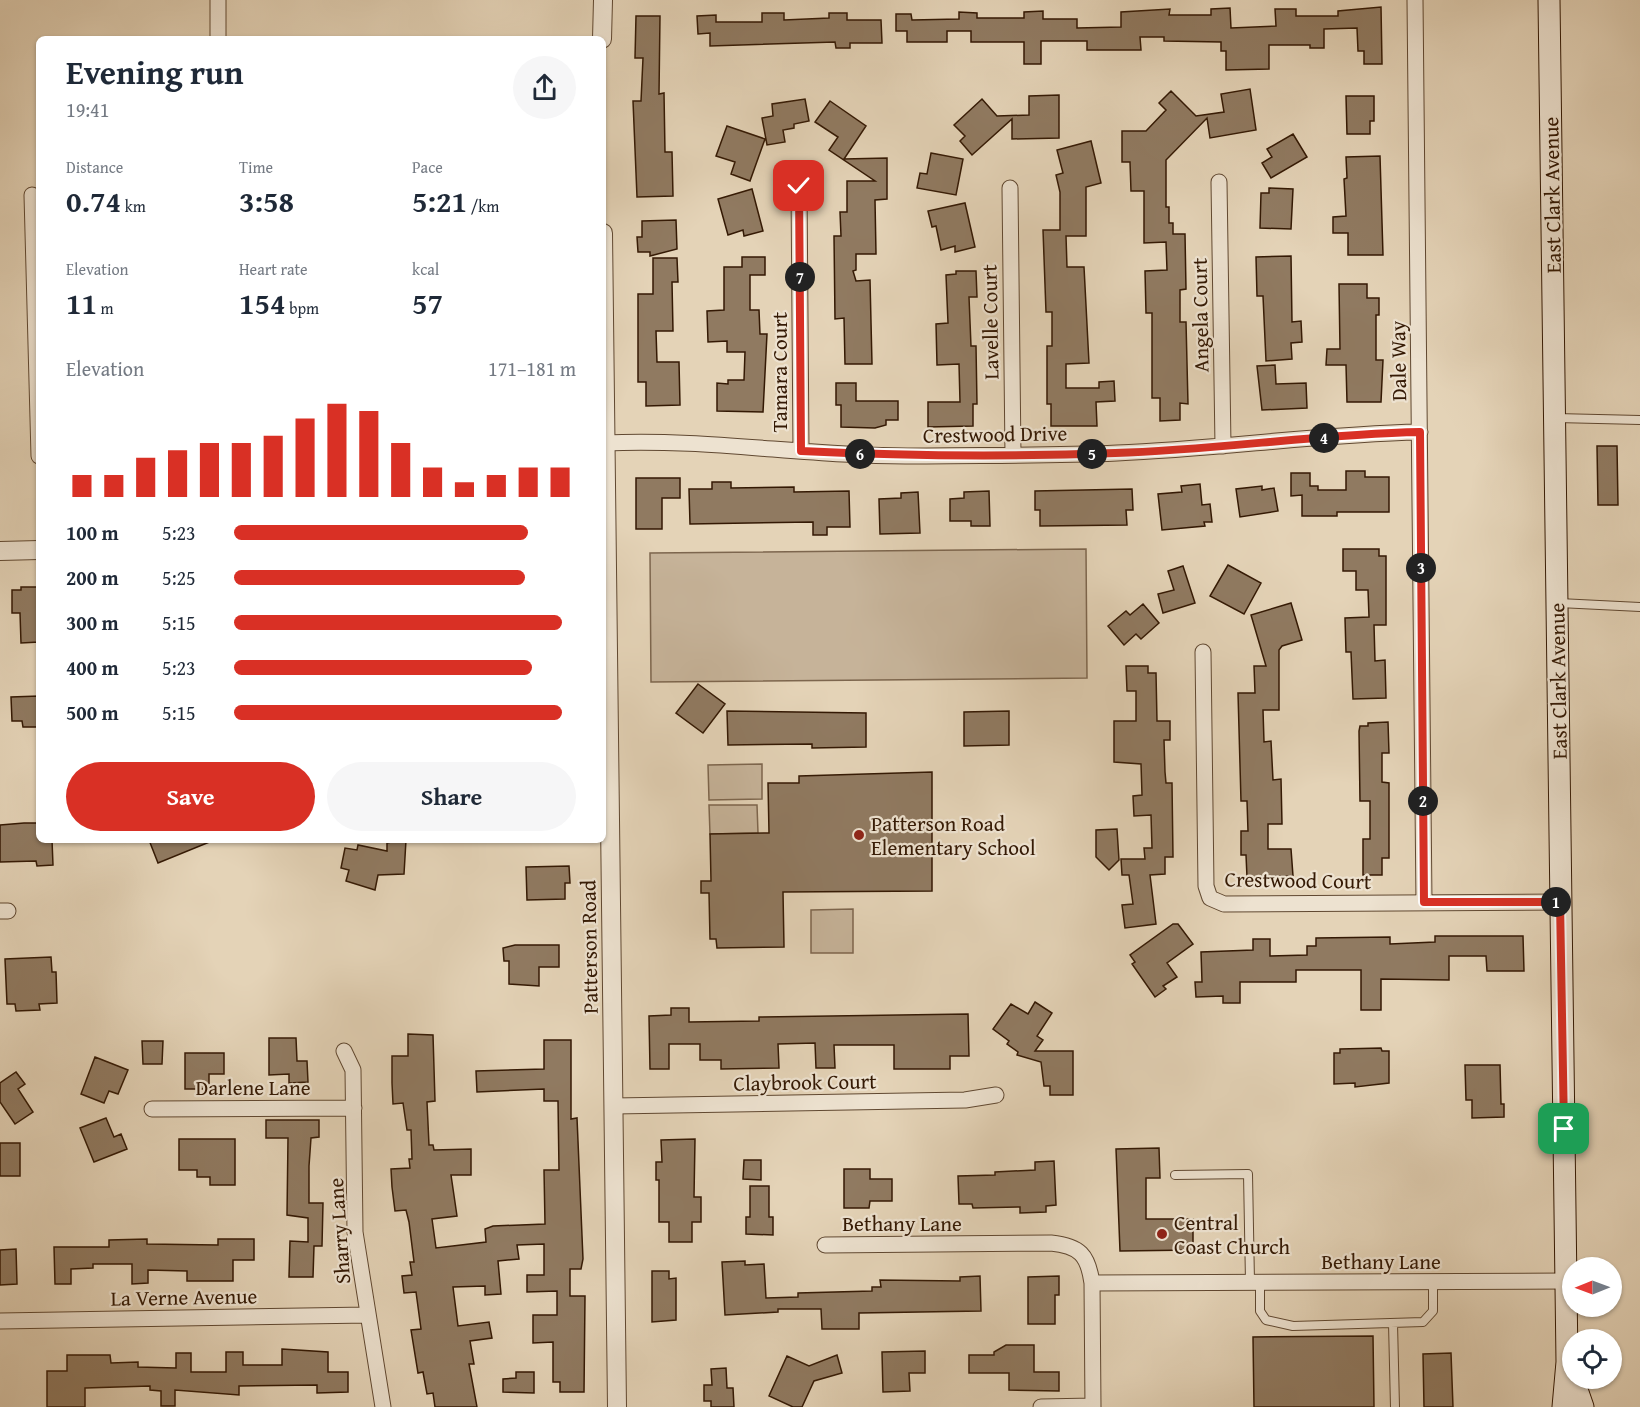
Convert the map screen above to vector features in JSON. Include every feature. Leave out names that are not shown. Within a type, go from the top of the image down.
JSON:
[{"type":"main road","name":"East Clark Avenue","points":[[1549,0],[1566,1257]]},
{"type":"main road","name":"East Clark Avenue","points":[[1563,1407],[1567,1389]]},
{"type":"main road","name":"East Clark Avenue","points":[[1577,1389],[1583,1407]]},
{"type":"street","points":[[218,0],[219,36]]},
{"type":"street","points":[[602,36],[603,0]]},
{"type":"street","name":"Dale Way","points":[[1415,0],[1424,902]]},
{"type":"street","name":"Angela Court","points":[[1220,182],[1223,447]]},
{"type":"street","name":"Tamara Court","points":[[799,186],[801,451]]},
{"type":"street","name":"Lavelle Court","points":[[1010,188],[1013,455]]},
{"type":"street","points":[[32,195],[36,344]]},
{"type":"street","name":"Crestwood Drive","points":[[606,443],[702,443],[908,456],[1013,455],[1116,453],[1223,447],[1375,433],[1420,432]]},
{"type":"street","points":[[0,551],[36,550]]},
{"type":"street","name":"Crestwood Court","points":[[1203,652],[1206,886],[1210,898],[1224,904],[1560,902]]},
{"type":"street","name":"Patterson Road","points":[[606,772],[614,1106],[617,1407]]},
{"type":"street","name":"Sharry Lane","points":[[344,1051],[353,1070],[356,1232],[383,1407]]},
{"type":"street","name":"Claybrook Court","points":[[614,1106],[965,1100],[996,1095]]},
{"type":"street","name":"Darlene Lane","points":[[152,1109],[354,1108]]},
{"type":"street","name":"Bethany Lane","points":[[825,1245],[1067,1245],[1080,1252],[1089,1265],[1092,1283],[1562,1281]]},
{"type":"street","points":[[1041,1407],[1093,1406],[1092,1283]]},
{"type":"street","name":"La Verne Avenue","points":[[0,1321],[368,1315]]},
{"type":"lane","points":[[1556,418],[1640,420]]},
{"type":"lane","points":[[1558,603],[1640,607]]},
{"type":"lane","points":[[1175,1175],[1248,1174],[1255,1282],[1260,1311],[1266,1320],[1293,1326],[1423,1322],[1433,1311],[1433,1281]]},
{"type":"lane","points":[[1393,1323],[1395,1407]]},
{"type":"shaded area","points":[[1086,549],[1087,678],[651,682],[650,553]]},
{"type":"shaded area","points":[[762,764],[762,799],[709,800],[708,765]]},
{"type":"shaded area","points":[[709,805],[757,805],[758,833],[710,834]]},
{"type":"shaded area","points":[[853,909],[853,953],[811,953],[811,910]]},
{"type":"building","points":[[1381,7],[1382,64],[1364,64],[1364,51],[1358,51],[1357,28],[1324,29],[1324,48],[1310,48],[1310,45],[1269,45],[1269,69],[1226,70],[1226,51],[1221,51],[1221,42],[1164,41],[1164,37],[1140,37],[1141,50],[1087,50],[1087,41],[1041,41],[1041,64],[1024,64],[1024,42],[971,42],[971,31],[947,31],[947,42],[907,42],[907,31],[896,31],[896,14],[911,14],[912,20],[959,19],[959,12],[977,13],[977,18],[1024,18],[1024,12],[1043,11],[1043,19],[1077,19],[1077,28],[1121,27],[1121,12],[1170,9],[1169,15],[1211,15],[1211,9],[1230,8],[1231,28],[1276,26],[1275,9],[1296,9],[1296,16],[1338,16],[1338,11]]},
{"type":"building","points":[[762,13],[784,13],[784,20],[829,18],[829,13],[847,13],[847,20],[881,20],[882,43],[850,43],[850,48],[836,48],[835,42],[710,46],[710,33],[698,34],[697,16],[716,15],[716,22],[762,22]]},
{"type":"building","points":[[636,16],[660,16],[659,94],[664,93],[665,152],[672,152],[673,196],[637,197],[633,101],[641,101],[643,58],[635,58]]},
{"type":"building","points":[[1250,89],[1256,130],[1210,138],[1207,118],[1166,160],[1166,207],[1169,207],[1169,223],[1173,223],[1173,234],[1185,234],[1186,289],[1180,290],[1180,322],[1186,322],[1188,404],[1180,403],[1180,420],[1160,421],[1160,398],[1152,398],[1152,313],[1146,313],[1145,271],[1167,270],[1166,242],[1144,243],[1144,191],[1131,191],[1130,162],[1122,162],[1122,131],[1146,131],[1166,110],[1159,103],[1171,91],[1196,116],[1224,112],[1221,94]]},
{"type":"building","points":[[1059,95],[1059,138],[1012,139],[1012,119],[972,155],[960,141],[965,136],[954,125],[982,99],[997,116],[1029,115],[1029,96]]},
{"type":"building","points":[[1346,96],[1374,96],[1374,121],[1370,121],[1370,134],[1347,134]]},
{"type":"building","points":[[805,99],[809,121],[794,124],[794,128],[783,130],[785,142],[767,145],[762,118],[773,116],[772,104]]},
{"type":"building","points":[[830,101],[866,126],[844,159],[887,158],[887,199],[875,200],[876,254],[856,254],[856,270],[853,271],[856,281],[870,280],[872,364],[845,364],[844,318],[835,319],[834,236],[841,236],[840,212],[847,212],[847,181],[875,181],[829,150],[838,137],[815,122]]},
{"type":"building","points":[[727,126],[765,139],[750,181],[731,174],[735,162],[716,156]]},
{"type":"building","points":[[1293,134],[1307,157],[1271,178],[1262,163],[1272,157],[1267,149]]},
{"type":"building","points":[[1091,141],[1101,183],[1086,187],[1086,236],[1066,236],[1067,267],[1084,267],[1089,363],[1066,364],[1066,388],[1099,388],[1099,382],[1114,381],[1115,401],[1096,402],[1097,426],[1051,426],[1051,404],[1047,404],[1047,346],[1052,346],[1052,312],[1046,312],[1043,230],[1060,230],[1060,192],[1056,175],[1063,173],[1057,150]]},
{"type":"building","points":[[931,153],[963,159],[956,195],[917,188],[920,173],[927,174]]},
{"type":"building","points":[[1380,156],[1383,255],[1348,255],[1348,233],[1333,233],[1333,217],[1346,216],[1344,179],[1347,178],[1346,157]]},
{"type":"building","points":[[1269,188],[1293,189],[1291,229],[1260,228],[1261,193],[1269,193]]},
{"type":"building","points":[[752,189],[763,231],[744,236],[743,230],[728,235],[718,199]]},
{"type":"building","points":[[965,203],[975,247],[955,252],[955,246],[941,250],[936,226],[932,227],[928,211]]},
{"type":"building","points":[[676,220],[677,249],[650,256],[650,252],[638,252],[637,237],[642,237],[642,221]]},
{"type":"building","points":[[1291,256],[1292,322],[1301,321],[1302,342],[1291,343],[1292,359],[1266,361],[1263,296],[1257,296],[1256,257]]},
{"type":"building","points":[[742,257],[765,257],[765,275],[750,275],[750,310],[759,310],[760,334],[767,334],[763,412],[717,411],[717,383],[728,384],[728,380],[744,380],[745,352],[727,352],[727,341],[708,342],[707,311],[724,310],[724,267],[742,267]]},
{"type":"building","points":[[653,258],[677,258],[678,282],[672,282],[673,331],[656,331],[657,362],[679,362],[680,405],[646,406],[646,382],[638,382],[638,294],[653,294]]},
{"type":"building","points":[[956,271],[976,271],[977,297],[969,297],[971,346],[976,346],[977,404],[973,404],[973,426],[928,427],[928,402],[960,402],[959,364],[937,365],[936,324],[948,323],[946,275],[956,274]]},
{"type":"building","points":[[1339,284],[1367,284],[1367,298],[1379,298],[1379,315],[1376,315],[1376,360],[1383,360],[1381,402],[1347,402],[1346,365],[1326,365],[1327,349],[1340,349]]},
{"type":"building","points":[[1275,365],[1276,384],[1306,383],[1307,408],[1262,410],[1257,366]]},
{"type":"building","points":[[836,383],[856,383],[856,401],[898,401],[898,420],[886,420],[886,425],[875,428],[841,427],[841,405],[836,405]]},
{"type":"building","points":[[1597,446],[1617,446],[1618,505],[1598,505]]},
{"type":"building","points":[[1346,471],[1365,471],[1365,477],[1389,477],[1389,512],[1337,512],[1337,516],[1302,516],[1302,495],[1291,496],[1291,473],[1310,473],[1310,486],[1318,486],[1318,490],[1346,490]]},
{"type":"building","points":[[636,478],[680,478],[680,498],[662,498],[662,529],[636,529]]},
{"type":"building","points":[[712,482],[731,482],[731,488],[794,487],[794,492],[849,491],[850,527],[827,527],[827,535],[813,535],[813,522],[690,524],[689,489],[712,489]]},
{"type":"building","points":[[1200,484],[1202,505],[1210,504],[1212,522],[1204,522],[1205,526],[1162,530],[1158,494],[1182,492],[1181,486]]},
{"type":"building","points":[[1262,486],[1262,490],[1274,488],[1278,511],[1240,517],[1236,489]]},
{"type":"building","points":[[1132,489],[1133,510],[1126,510],[1127,525],[1040,526],[1040,510],[1035,510],[1035,491]]},
{"type":"building","points":[[989,491],[990,526],[971,526],[971,521],[950,521],[950,499],[964,498],[964,492]]},
{"type":"building","points":[[918,492],[920,533],[880,534],[879,499],[901,498],[901,493]]},
{"type":"building","points":[[1343,549],[1379,549],[1379,556],[1386,556],[1386,625],[1374,625],[1375,661],[1385,660],[1386,698],[1353,699],[1351,652],[1346,652],[1345,618],[1369,617],[1368,590],[1356,590],[1356,571],[1343,571]]},
{"type":"building","points":[[1228,565],[1261,583],[1244,614],[1210,596]]},
{"type":"building","points":[[1183,566],[1195,603],[1163,613],[1158,594],[1174,590],[1168,571]]},
{"type":"building","points":[[21,587],[36,587],[36,642],[21,643],[20,613],[12,613],[12,590],[21,590]]},
{"type":"building","points":[[1291,603],[1302,640],[1282,646],[1279,650],[1279,710],[1263,710],[1264,742],[1271,741],[1273,780],[1281,779],[1282,824],[1268,824],[1268,849],[1291,849],[1293,876],[1247,877],[1246,855],[1241,855],[1241,831],[1248,831],[1247,801],[1241,801],[1238,693],[1255,693],[1254,666],[1266,666],[1251,615]]},
{"type":"building","points":[[1143,604],[1159,623],[1141,639],[1136,634],[1124,645],[1108,626],[1126,611],[1130,615]]},
{"type":"building","points":[[1126,666],[1148,666],[1148,673],[1156,673],[1157,721],[1170,721],[1170,740],[1164,740],[1166,783],[1172,783],[1173,857],[1165,857],[1165,874],[1150,875],[1156,924],[1125,928],[1122,905],[1133,904],[1129,875],[1122,875],[1121,859],[1145,859],[1144,848],[1152,848],[1151,815],[1134,816],[1133,796],[1142,795],[1141,764],[1114,762],[1114,721],[1136,721],[1136,691],[1127,691]]},
{"type":"building","points":[[698,684],[725,704],[703,733],[676,713]]},
{"type":"building","points":[[36,696],[36,727],[23,727],[22,721],[12,721],[11,697]]},
{"type":"building","points":[[727,711],[866,713],[866,747],[812,748],[812,744],[728,745]]},
{"type":"building","points":[[1009,711],[1009,745],[964,746],[964,712]]},
{"type":"building","points":[[1388,722],[1389,753],[1382,753],[1382,782],[1389,783],[1389,858],[1382,858],[1382,875],[1363,875],[1363,839],[1370,839],[1370,801],[1360,801],[1359,731],[1360,726],[1368,726],[1368,723]]},
{"type":"building","points":[[932,772],[932,891],[783,892],[784,947],[717,948],[716,939],[710,939],[709,893],[701,893],[701,881],[711,881],[710,834],[769,833],[768,783],[799,783],[799,776]]},
{"type":"building","points":[[36,823],[36,843],[52,843],[53,865],[37,866],[36,861],[0,862],[0,825]]},
{"type":"building","points":[[1117,829],[1119,860],[1109,870],[1096,857],[1096,830]]},
{"type":"building","points":[[150,843],[207,843],[158,863]]},
{"type":"building","points":[[387,843],[406,843],[404,874],[378,875],[375,890],[346,881],[349,870],[341,868],[345,848],[357,850],[358,845],[387,851]]},
{"type":"building","points":[[569,866],[570,883],[565,883],[565,899],[527,900],[526,867]]},
{"type":"building","points":[[1173,924],[1178,924],[1193,944],[1167,963],[1177,977],[1163,986],[1166,989],[1155,997],[1132,964],[1135,962],[1130,955]]},
{"type":"building","points":[[1435,936],[1523,936],[1524,971],[1487,971],[1486,956],[1449,956],[1449,980],[1381,979],[1381,1010],[1361,1010],[1361,970],[1296,970],[1296,982],[1240,982],[1240,1003],[1223,1003],[1223,996],[1196,997],[1195,982],[1202,982],[1201,952],[1253,950],[1253,939],[1270,939],[1270,956],[1307,955],[1307,946],[1316,946],[1316,938],[1390,937],[1390,944],[1435,942]]},
{"type":"building","points":[[515,945],[559,945],[559,967],[539,967],[539,986],[509,984],[509,961],[504,961],[503,948]]},
{"type":"building","points":[[51,957],[52,972],[56,972],[57,1003],[39,1004],[40,1010],[16,1011],[15,1004],[7,1004],[5,959]]},
{"type":"building","points":[[1035,1002],[1052,1013],[1037,1036],[1043,1040],[1035,1051],[1073,1051],[1073,1095],[1050,1095],[1050,1086],[1044,1086],[1041,1062],[1017,1055],[1018,1052],[1007,1044],[1009,1041],[993,1029],[1011,1004],[1028,1014]]},
{"type":"building","points":[[671,1008],[689,1008],[689,1022],[759,1021],[759,1017],[968,1014],[969,1056],[950,1056],[950,1069],[894,1069],[894,1045],[834,1045],[835,1068],[816,1068],[815,1043],[778,1044],[779,1068],[721,1069],[721,1060],[700,1060],[700,1044],[669,1044],[669,1069],[650,1069],[649,1016],[671,1015]]},
{"type":"building","points":[[408,1034],[433,1035],[435,1101],[427,1102],[429,1145],[433,1145],[434,1150],[471,1149],[471,1175],[451,1175],[457,1216],[432,1219],[436,1248],[486,1242],[485,1229],[493,1226],[545,1224],[544,1170],[559,1170],[558,1101],[544,1101],[544,1089],[477,1092],[476,1071],[544,1069],[544,1040],[571,1040],[571,1119],[577,1118],[583,1259],[581,1269],[570,1269],[570,1296],[585,1296],[584,1392],[560,1392],[560,1382],[553,1382],[553,1342],[533,1343],[533,1315],[557,1315],[557,1291],[527,1292],[527,1275],[544,1275],[544,1244],[517,1245],[519,1259],[498,1261],[501,1294],[485,1295],[485,1286],[453,1287],[458,1326],[489,1322],[492,1338],[470,1341],[474,1364],[469,1364],[477,1407],[435,1407],[433,1393],[427,1394],[423,1372],[418,1373],[411,1330],[421,1329],[416,1292],[404,1293],[402,1276],[412,1275],[410,1262],[414,1262],[409,1222],[406,1210],[395,1211],[391,1169],[410,1168],[409,1159],[412,1159],[411,1130],[407,1130],[403,1103],[393,1104],[392,1083],[392,1056],[408,1056]]},
{"type":"building","points":[[269,1038],[296,1038],[297,1061],[307,1061],[308,1082],[289,1083],[289,1074],[269,1075]]},
{"type":"building","points":[[142,1041],[163,1041],[162,1064],[143,1064]]},
{"type":"building","points":[[1381,1048],[1382,1051],[1389,1051],[1389,1083],[1355,1087],[1355,1083],[1334,1084],[1334,1053],[1340,1053],[1340,1049]]},
{"type":"building","points":[[185,1053],[224,1053],[224,1074],[209,1074],[209,1089],[185,1089]]},
{"type":"building","points":[[95,1057],[128,1070],[118,1094],[109,1091],[104,1103],[81,1094]]},
{"type":"building","points":[[1465,1065],[1500,1065],[1501,1104],[1504,1104],[1504,1117],[1472,1118],[1472,1100],[1466,1100]]},
{"type":"building","points":[[16,1072],[25,1084],[18,1089],[33,1112],[15,1124],[0,1102],[0,1083]]},
{"type":"building","points":[[106,1118],[114,1137],[121,1134],[127,1149],[94,1162],[80,1128]]},
{"type":"building","points":[[266,1120],[319,1120],[319,1137],[311,1138],[309,1166],[309,1203],[323,1203],[322,1246],[314,1246],[313,1277],[289,1277],[290,1241],[308,1242],[308,1218],[287,1215],[288,1138],[266,1138]]},
{"type":"building","points":[[179,1139],[235,1139],[235,1185],[210,1185],[210,1177],[197,1177],[197,1170],[179,1170]]},
{"type":"building","points":[[695,1139],[694,1197],[701,1197],[701,1222],[692,1222],[692,1242],[669,1242],[669,1222],[659,1222],[659,1180],[656,1180],[656,1162],[662,1162],[661,1140]]},
{"type":"building","points":[[0,1143],[20,1143],[20,1176],[0,1176]]},
{"type":"building","points":[[1159,1148],[1160,1178],[1146,1178],[1146,1219],[1193,1219],[1193,1250],[1120,1251],[1116,1149]]},
{"type":"building","points":[[744,1160],[761,1160],[761,1180],[743,1179]]},
{"type":"building","points":[[1054,1161],[1056,1205],[1046,1206],[1046,1212],[1020,1213],[1020,1207],[973,1208],[972,1204],[959,1204],[958,1176],[995,1175],[995,1172],[1035,1170],[1035,1162]]},
{"type":"building","points":[[844,1169],[870,1169],[870,1179],[892,1179],[892,1201],[870,1201],[869,1208],[844,1208]]},
{"type":"building","points":[[750,1186],[769,1186],[769,1217],[773,1217],[773,1235],[746,1234],[746,1217],[750,1217]]},
{"type":"building","points":[[147,1239],[147,1244],[218,1245],[218,1239],[254,1239],[254,1260],[233,1260],[233,1281],[187,1281],[187,1271],[148,1270],[148,1283],[132,1284],[132,1264],[93,1264],[93,1268],[71,1269],[71,1284],[55,1284],[54,1247],[109,1247],[109,1240]]},
{"type":"building","points":[[16,1249],[17,1284],[0,1285],[0,1250]]},
{"type":"building","points":[[745,1261],[745,1265],[764,1264],[766,1298],[798,1297],[798,1293],[872,1291],[872,1287],[881,1287],[880,1280],[960,1281],[960,1277],[980,1276],[981,1311],[859,1313],[859,1329],[822,1329],[821,1309],[778,1309],[778,1312],[725,1315],[722,1262]]},
{"type":"building","points":[[652,1271],[669,1271],[669,1279],[676,1278],[676,1320],[652,1322]]},
{"type":"building","points":[[1059,1276],[1059,1295],[1055,1295],[1055,1324],[1028,1324],[1028,1277]]},
{"type":"building","points":[[1373,1336],[1374,1407],[1254,1407],[1253,1337]]},
{"type":"building","points":[[1006,1345],[1034,1345],[1034,1372],[1059,1372],[1059,1391],[1009,1390],[1009,1373],[969,1373],[969,1355],[994,1355],[994,1352]]},
{"type":"building","points":[[282,1349],[328,1352],[328,1372],[348,1372],[348,1392],[317,1393],[317,1385],[239,1386],[239,1395],[175,1390],[175,1406],[161,1406],[161,1391],[150,1390],[150,1386],[85,1388],[85,1407],[47,1407],[47,1371],[67,1371],[67,1355],[110,1355],[111,1363],[138,1362],[138,1367],[176,1368],[176,1353],[191,1353],[191,1372],[226,1372],[226,1352],[243,1352],[243,1365],[282,1365]]},
{"type":"building","points":[[925,1351],[925,1373],[909,1373],[910,1391],[883,1392],[882,1352]]},
{"type":"building","points":[[1451,1353],[1453,1407],[1424,1407],[1423,1354]]},
{"type":"building","points":[[837,1355],[842,1373],[814,1381],[802,1407],[793,1407],[769,1396],[787,1356],[809,1366]]},
{"type":"building","points":[[726,1368],[727,1388],[733,1388],[734,1407],[711,1407],[711,1401],[704,1401],[704,1385],[712,1385],[711,1369]]},
{"type":"building","points":[[516,1372],[534,1372],[534,1393],[503,1392],[503,1379],[516,1378]]},
{"type":"place","name":"Patterson Road Elementary School","points":[[859,835]]},
{"type":"place","name":"Central Coast Church","points":[[1162,1234]]},
{"type":"route","points":[[799,186],[801,451],[908,456],[1116,453],[1223,447],[1375,433],[1420,432],[1424,902],[1560,902],[1564,1129]]}]
